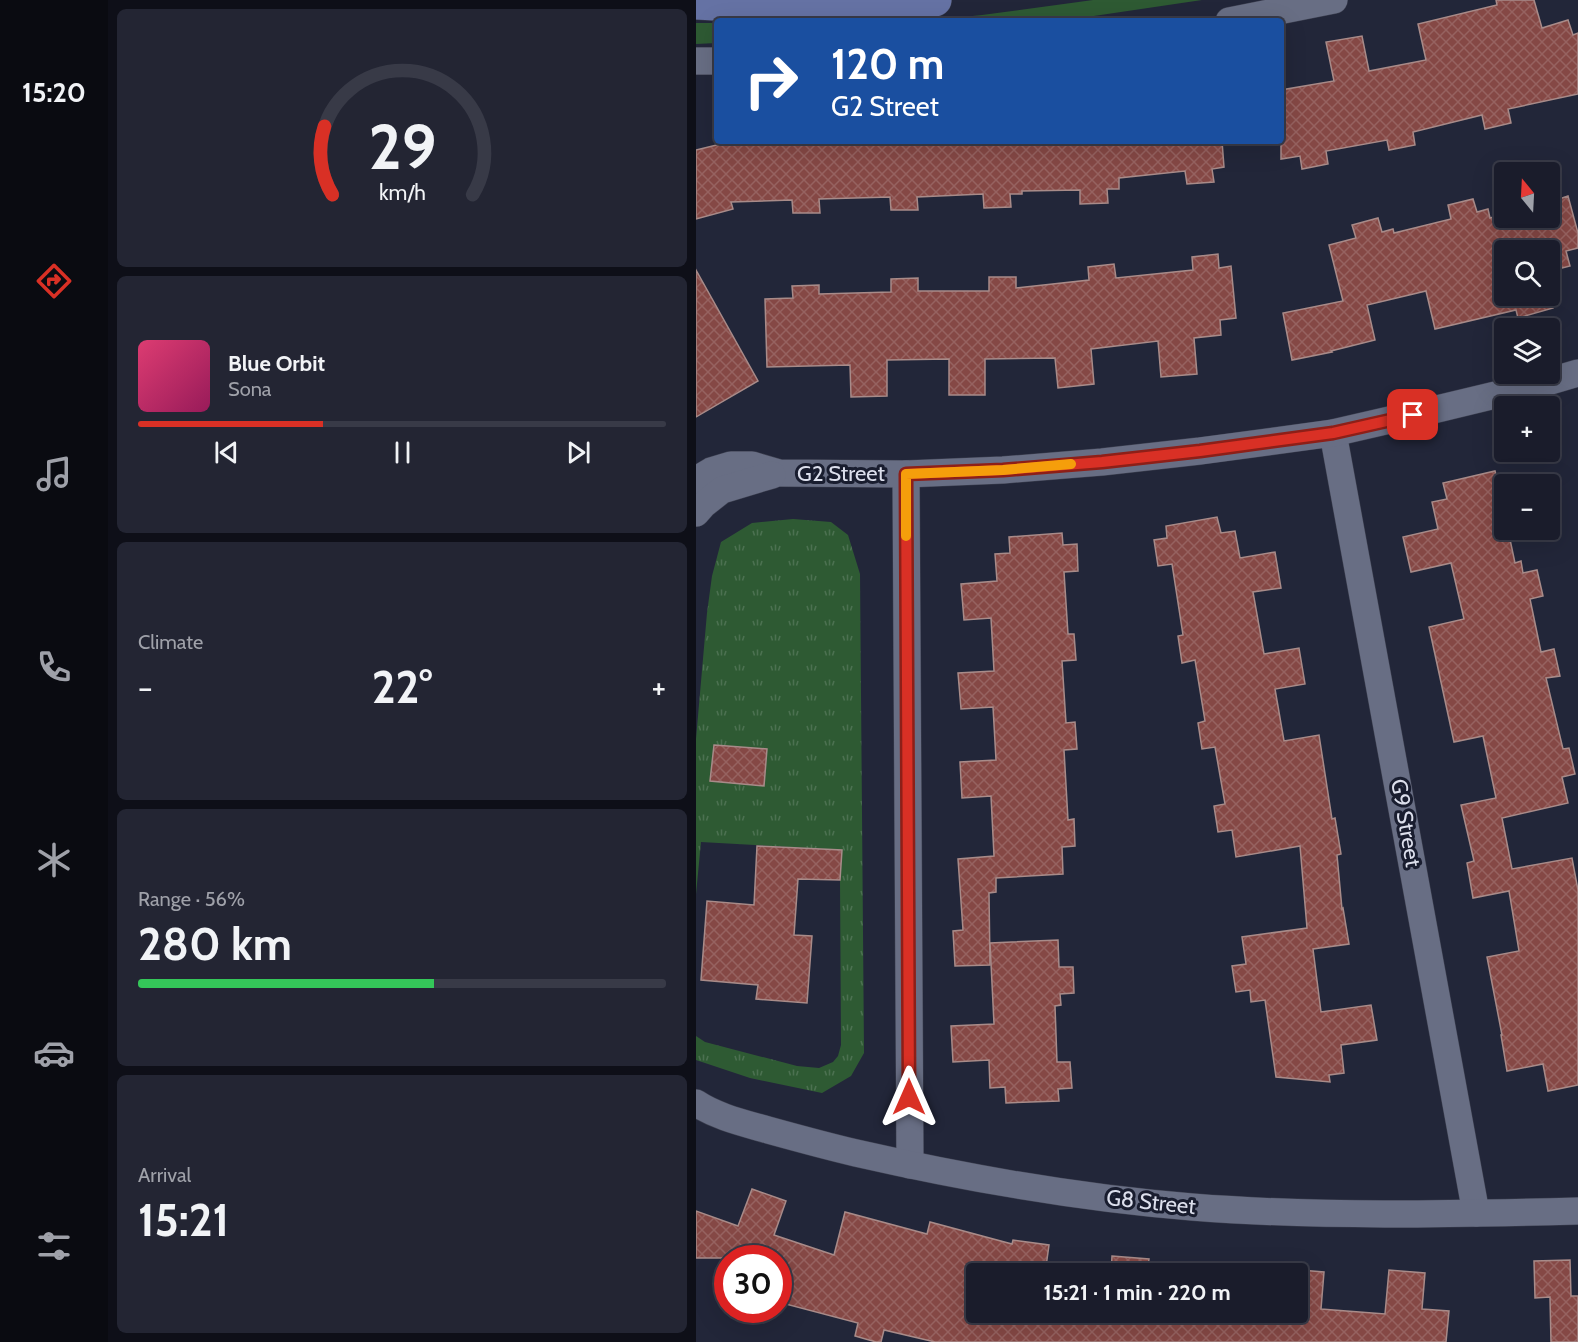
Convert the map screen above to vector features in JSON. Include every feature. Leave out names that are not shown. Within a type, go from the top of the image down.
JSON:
[{"type":"street","points":[[696,3],[788,8],[881,5],[935,0]]},
{"type":"street","points":[[1244,18],[1334,0]]},
{"type":"street","points":[[696,61],[714,61]]},
{"type":"street","name":"G2 Street","points":[[696,480],[711,471],[731,465],[752,465],[779,473],[906,474],[1003,470],[1200,451],[1333,433],[1444,408],[1578,373]]},
{"type":"street","name":"G9 Street","points":[[1333,433],[1476,1213]]},
{"type":"street","name":"G2 Street","points":[[696,513],[722,490],[779,473]]},
{"type":"street","points":[[906,474],[910,1165]]},
{"type":"street","points":[[696,1103],[732,1120]]},
{"type":"street","points":[[696,1117],[732,1120]]},
{"type":"street","name":"G8 Street","points":[[732,1120],[820,1145],[910,1165],[1050,1190],[1192,1207],[1334,1214],[1578,1211]]},
{"type":"green space","points":[[1093,0],[1202,0],[1080,18],[952,18]]},
{"type":"green space","points":[[696,23],[714,23],[714,43],[696,44]]},
{"type":"green space","points":[[793,519],[831,522],[848,535],[860,574],[864,1053],[851,1076],[822,1093],[750,1078],[696,1060],[696,1036],[705,1042],[797,1066],[819,1068],[833,1062],[838,1056],[841,1045],[840,880],[842,850],[701,842],[696,894],[696,739],[712,576],[721,542],[752,523]]},
{"type":"building","points":[[1496,0],[1534,0],[1542,28],[1568,20],[1573,35],[1578,33],[1578,94],[1508,109],[1511,123],[1485,129],[1482,115],[1413,132],[1415,145],[1389,150],[1387,140],[1326,151],[1328,164],[1302,169],[1300,156],[1281,159],[1281,144],[1284,144],[1284,89],[1334,81],[1326,42],[1362,36],[1369,71],[1426,60],[1418,24],[1497,5]]},
{"type":"building","points":[[721,144],[1222,144],[1224,167],[1212,169],[1214,182],[1187,184],[1185,171],[1119,178],[1119,189],[1107,189],[1108,203],[1080,204],[1080,190],[1022,191],[1022,194],[1010,194],[1011,207],[984,208],[983,194],[917,197],[918,210],[891,210],[890,197],[819,199],[820,213],[793,213],[792,200],[731,202],[733,209],[696,219],[696,150]]},
{"type":"building","points":[[1568,196],[1578,233],[1578,248],[1566,251],[1570,266],[1560,268],[1560,240],[1494,240],[1494,306],[1553,306],[1553,308],[1518,318],[1516,310],[1435,329],[1426,291],[1367,305],[1375,340],[1292,360],[1283,313],[1343,301],[1329,245],[1356,238],[1352,225],[1378,218],[1382,232],[1393,229],[1394,233],[1451,219],[1448,205],[1473,199],[1477,212],[1488,209],[1490,218],[1494,217],[1494,228],[1560,228],[1560,199]]},
{"type":"building","points":[[1218,254],[1219,268],[1231,266],[1236,318],[1220,320],[1221,335],[1194,338],[1197,374],[1161,377],[1158,341],[1091,349],[1094,384],[1058,388],[1055,358],[985,359],[985,395],[949,395],[949,359],[887,360],[887,396],[851,397],[850,365],[767,367],[765,299],[793,298],[792,286],[819,285],[819,294],[891,292],[891,279],[918,278],[918,291],[989,291],[989,277],[1016,277],[1016,288],[1089,280],[1088,267],[1114,264],[1116,278],[1193,270],[1192,257]]},
{"type":"building","points":[[696,270],[758,381],[696,417]]},
{"type":"building","points":[[1495,471],[1494,540],[1510,540],[1515,563],[1521,561],[1523,573],[1537,570],[1543,596],[1530,599],[1541,652],[1554,649],[1560,676],[1546,678],[1563,749],[1569,748],[1575,774],[1562,777],[1568,803],[1502,818],[1512,869],[1572,858],[1578,890],[1578,1085],[1548,1091],[1543,1064],[1507,1071],[1487,957],[1519,951],[1509,891],[1473,898],[1467,863],[1474,861],[1461,805],[1496,798],[1483,736],[1454,742],[1429,627],[1464,619],[1451,563],[1411,572],[1403,537],[1438,529],[1432,502],[1447,499],[1443,483]]},
{"type":"building","points":[[1217,517],[1221,533],[1235,531],[1240,558],[1275,552],[1281,588],[1253,592],[1264,654],[1299,648],[1305,684],[1275,689],[1284,741],[1319,735],[1332,819],[1335,818],[1341,854],[1337,855],[1342,909],[1349,944],[1313,949],[1321,1012],[1371,1005],[1377,1040],[1341,1045],[1344,1073],[1329,1075],[1330,1082],[1276,1077],[1265,1000],[1251,1002],[1250,990],[1236,992],[1232,966],[1246,964],[1242,937],[1307,928],[1300,846],[1236,857],[1232,830],[1218,832],[1214,806],[1225,804],[1215,747],[1202,749],[1198,723],[1205,721],[1195,660],[1182,663],[1178,636],[1183,635],[1172,564],[1158,566],[1154,540],[1167,538],[1166,526]]},
{"type":"building","points":[[1062,533],[1063,545],[1077,544],[1078,571],[1064,572],[1068,634],[1074,634],[1076,660],[1062,661],[1066,723],[1075,722],[1077,749],[1064,750],[1068,820],[1074,819],[1075,846],[1062,847],[1063,874],[996,878],[996,892],[989,893],[990,965],[955,966],[953,931],[963,930],[958,859],[994,856],[991,796],[962,798],[960,762],[996,760],[993,707],[961,709],[958,673],[994,671],[991,618],[964,620],[961,584],[997,581],[995,554],[1010,553],[1009,537]]},
{"type":"building","points":[[714,745],[767,749],[764,786],[710,781]]},
{"type":"building","points":[[757,846],[842,850],[840,880],[798,879],[794,935],[812,936],[807,1003],[756,999],[758,985],[701,980],[707,901],[754,905]]},
{"type":"building","points":[[1058,940],[1059,967],[1073,967],[1074,993],[1060,994],[1061,1005],[1055,1006],[1057,1062],[1070,1062],[1072,1088],[1058,1089],[1059,1101],[1006,1103],[1005,1087],[990,1088],[989,1060],[953,1062],[951,1026],[994,1024],[990,943]]},
{"type":"building","points":[[752,1189],[786,1201],[774,1235],[834,1255],[845,1212],[927,1234],[930,1222],[1012,1244],[1013,1240],[1049,1245],[1047,1263],[966,1263],[966,1323],[1308,1323],[1308,1271],[1324,1272],[1321,1309],[1385,1314],[1389,1270],[1425,1273],[1422,1309],[1449,1311],[1446,1342],[935,1342],[884,1330],[881,1342],[876,1342],[855,1336],[858,1323],[792,1306],[792,1245],[714,1245],[714,1258],[696,1258],[696,1211],[738,1226]]},
{"type":"building","points":[[1112,1256],[1149,1259],[1148,1263],[1112,1263]]},
{"type":"building","points":[[1570,1260],[1571,1296],[1578,1296],[1578,1342],[1551,1342],[1550,1297],[1535,1298],[1534,1261]]},
{"type":"slow traffic","points":[[906,536],[906,474],[1003,470],[1071,464]]},
{"type":"route","points":[[909,1097],[906,474],[1003,470],[1200,451],[1333,433],[1413,415]]}]
